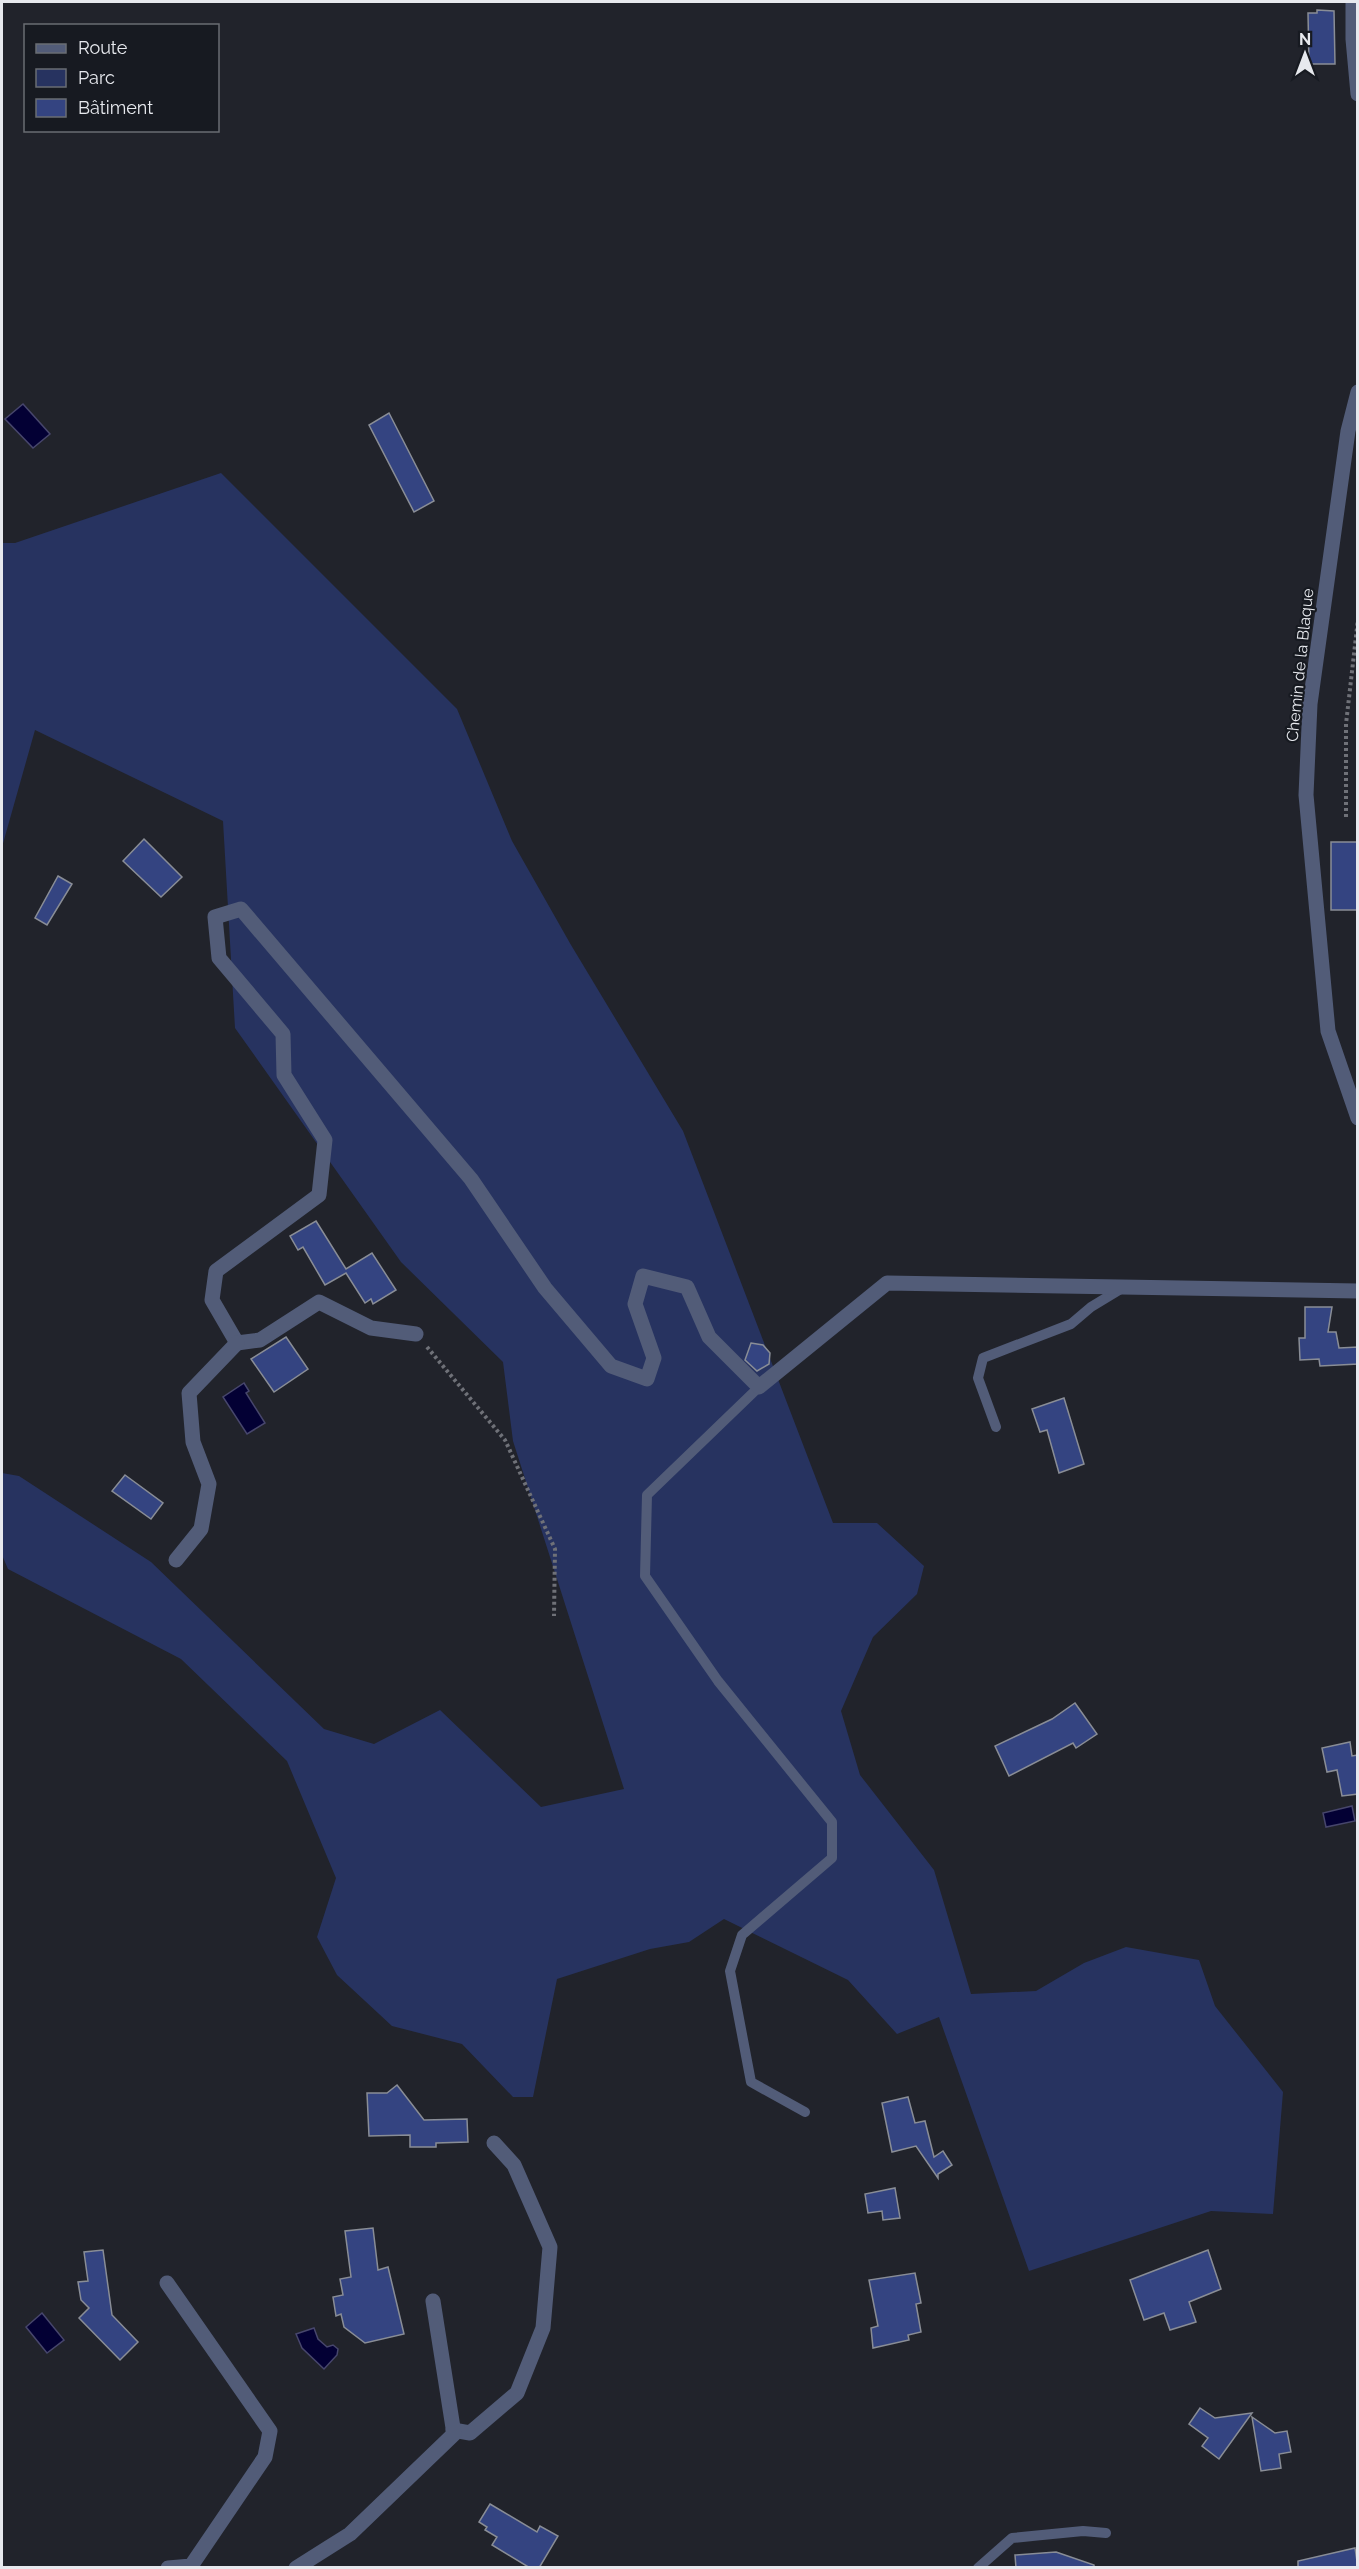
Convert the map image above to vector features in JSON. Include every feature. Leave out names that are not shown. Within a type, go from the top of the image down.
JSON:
[{"type":"street","points":[[1353,2],[1353,39],[1358,94]]},
{"type":"street","name":"Chemin de la Blaque","points":[[1358,392],[1348,431],[1310,704],[1306,795],[1328,1031],[1358,1118]]},
{"type":"street","points":[[237,1343],[212,1300],[216,1271],[319,1195],[325,1140],[284,1075],[283,1034],[219,958],[215,917],[241,909],[471,1179],[545,1288],[611,1366],[647,1379],[654,1358],[635,1304],[643,1276],[687,1287],[709,1336],[759,1387],[887,1283],[1127,1285],[1358,1291]]},
{"type":"street","points":[[176,1560],[201,1529],[209,1484],[193,1442],[189,1393],[237,1343],[260,1340],[319,1302],[371,1328],[416,1334]]},
{"type":"street","points":[[453,2430],[470,2433],[517,2393],[543,2328],[550,2247],[514,2165],[494,2143]]},
{"type":"street","points":[[166,2283],[270,2431],[265,2457],[195,2567],[168,2568]]},
{"type":"street","points":[[296,2568],[350,2534],[454,2434],[433,2301]]},
{"type":"lane","points":[[996,1427],[978,1378],[983,1358],[1071,1324],[1091,1307],[1127,1285]]},
{"type":"lane","points":[[759,1387],[647,1495],[645,1576],[718,1681],[832,1822],[832,1858],[741,1935],[730,1971],[751,2082],[805,2112]]},
{"type":"lane","points":[[978,2568],[1012,2538],[1083,2531],[1106,2533]]},
{"type":"path","points":[[1346,817],[1346,724],[1358,619]]},
{"type":"path","points":[[416,1334],[505,1440],[555,1549],[554,1616]]},
{"type":"green space","points":[[221,473],[457,709],[512,841],[571,945],[683,1131],[833,1523],[877,1523],[924,1566],[917,1594],[873,1637],[841,1711],[860,1775],[934,1870],[971,1994],[1036,1991],[1084,1963],[1126,1947],[1199,1960],[1215,2006],[1283,2092],[1273,2214],[1211,2211],[1029,2271],[939,2017],[897,2034],[848,1980],[724,1919],[689,1942],[650,1949],[557,1979],[533,2097],[513,2097],[462,2044],[392,2026],[337,1975],[317,1937],[336,1878],[287,1761],[181,1659],[8,1569],[2,1555],[2,1473],[19,1476],[151,1562],[324,1729],[374,1744],[440,1710],[541,1807],[624,1789],[513,1441],[503,1362],[401,1262],[235,1028],[223,821],[35,730],[2,847],[2,543],[15,543]]},
{"type":"shaded area","points":[[23,404],[50,434],[33,448],[5,419]]},
{"type":"shaded area","points":[[244,1383],[249,1391],[246,1393],[265,1423],[247,1434],[223,1397]]},
{"type":"shaded area","points":[[1352,1806],[1355,1821],[1326,1827],[1323,1813]]},
{"type":"shaded area","points":[[42,2313],[64,2340],[47,2353],[26,2327]]},
{"type":"shaded area","points":[[314,2328],[318,2339],[327,2347],[333,2345],[338,2349],[337,2355],[324,2369],[302,2348],[296,2334]]},
{"type":"building","points":[[1317,10],[1334,11],[1335,64],[1309,64],[1308,13],[1317,13]]},
{"type":"building","points":[[389,413],[434,501],[414,512],[369,425]]},
{"type":"building","points":[[144,839],[182,877],[161,897],[123,861]]},
{"type":"building","points":[[1331,842],[1358,842],[1358,910],[1331,910]]},
{"type":"building","points":[[58,876],[72,884],[47,925],[35,918]]},
{"type":"building","points":[[316,1221],[346,1269],[372,1253],[396,1290],[373,1304],[371,1299],[365,1303],[346,1273],[325,1285],[303,1247],[298,1250],[290,1236]]},
{"type":"building","points":[[1305,1307],[1332,1307],[1328,1332],[1336,1332],[1339,1348],[1358,1347],[1358,1364],[1320,1366],[1319,1359],[1300,1360],[1299,1338],[1305,1338]]},
{"type":"building","points":[[286,1337],[308,1369],[274,1392],[251,1359]]},
{"type":"building","points":[[751,1343],[763,1345],[770,1353],[769,1364],[757,1371],[745,1360]]},
{"type":"building","points":[[1064,1398],[1084,1464],[1059,1473],[1047,1430],[1040,1432],[1032,1409]]},
{"type":"building","points":[[125,1475],[163,1503],[151,1519],[112,1491]]},
{"type":"building","points":[[1075,1703],[1097,1734],[1076,1748],[1073,1743],[1009,1776],[995,1746],[1052,1719]]},
{"type":"building","points":[[1350,1742],[1352,1756],[1358,1755],[1358,1794],[1342,1796],[1337,1770],[1327,1772],[1322,1748]]},
{"type":"building","points":[[397,2085],[424,2120],[467,2119],[468,2142],[436,2143],[436,2147],[410,2147],[410,2135],[369,2136],[367,2093],[387,2093]]},
{"type":"building","points":[[908,2097],[915,2123],[925,2121],[934,2157],[943,2151],[952,2165],[938,2174],[938,2178],[916,2146],[892,2152],[882,2103]]},
{"type":"building","points":[[895,2188],[900,2218],[883,2220],[882,2211],[868,2213],[865,2194]]},
{"type":"building","points":[[373,2228],[378,2270],[388,2267],[404,2334],[365,2343],[344,2327],[341,2314],[336,2316],[333,2297],[343,2295],[340,2279],[351,2277],[345,2231]]},
{"type":"building","points":[[103,2250],[112,2315],[138,2342],[120,2360],[79,2318],[89,2308],[81,2300],[78,2282],[88,2281],[84,2252]]},
{"type":"building","points":[[1208,2250],[1221,2289],[1189,2302],[1196,2322],[1170,2330],[1164,2313],[1144,2320],[1130,2280]]},
{"type":"building","points":[[915,2273],[921,2303],[916,2304],[921,2332],[908,2335],[909,2340],[873,2348],[871,2328],[878,2326],[869,2280]]},
{"type":"building","points":[[1200,2408],[1215,2418],[1252,2413],[1219,2459],[1202,2446],[1208,2438],[1189,2424]]},
{"type":"building","points":[[1252,2417],[1275,2433],[1287,2431],[1291,2452],[1279,2454],[1281,2468],[1261,2471]]},
{"type":"building","points":[[490,2504],[537,2532],[540,2526],[558,2536],[539,2568],[530,2568],[492,2545],[497,2537],[485,2530],[487,2527],[479,2522]]},
{"type":"building","points":[[1355,2548],[1358,2568],[1298,2568],[1298,2561]]},
{"type":"building","points":[[1056,2552],[1094,2565],[1094,2568],[1016,2568],[1015,2555]]}]
